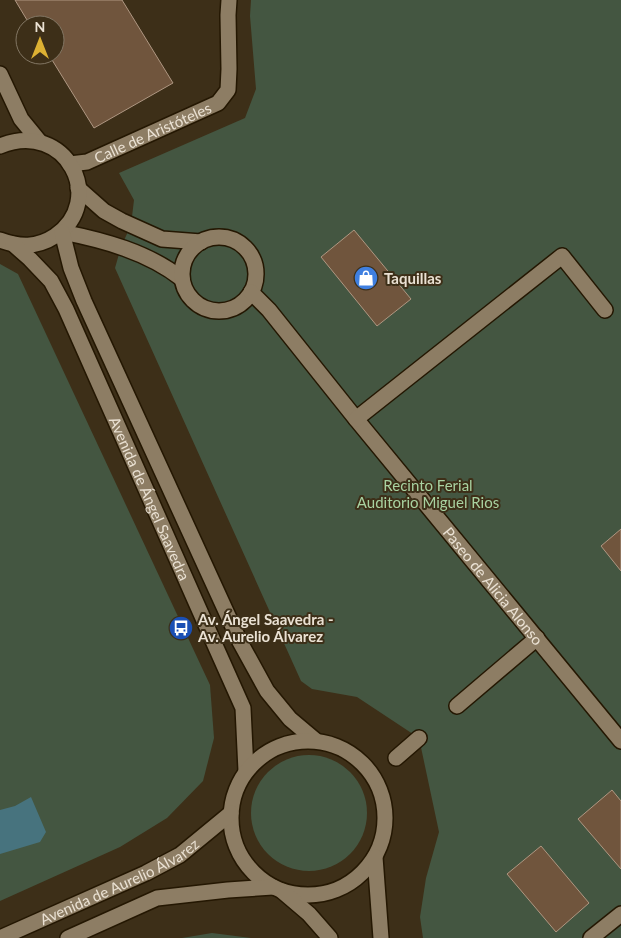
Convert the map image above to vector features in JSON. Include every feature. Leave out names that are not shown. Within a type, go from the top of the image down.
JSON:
[{"type":"street","name":"Calle de Aristóteles","points":[[70,164],[87,162],[218,103],[228,90],[229,0]]},
{"type":"street","points":[[0,74],[21,119],[39,141]]},
{"type":"street","points":[[0,146],[11,141],[25,139],[39,141],[51,146],[62,154],[70,164],[76,175],[78,188],[77,204],[72,219],[62,232],[47,241],[30,246],[6,242]]},
{"type":"street","points":[[78,188],[104,211],[122,221],[162,238],[201,242]]},
{"type":"street","points":[[62,232],[112,244],[160,264],[182,279]]},
{"type":"street","name":"Avenida de Ángel Saavedra","points":[[62,232],[71,268],[84,301],[240,642],[267,691],[290,719],[316,740]]},
{"type":"street","points":[[212,238],[224,238],[235,241],[245,248],[252,258],[256,269],[255,281],[251,292],[244,301],[234,308],[223,311],[201,306],[192,299],[186,290],[182,279],[186,258],[192,249],[201,242],[212,238]]},
{"type":"street","name":"Avenida de Ángel Saavedra","points":[[6,242],[30,259],[51,281],[66,309],[243,708],[246,771]]},
{"type":"street","points":[[356,419],[562,256],[605,310]]},
{"type":"street","name":"Paseo de Alicia Alonso","points":[[251,292],[269,310],[356,419],[621,741]]},
{"type":"street","points":[[457,706],[537,638]]},
{"type":"street","points":[[396,758],[419,738]]},
{"type":"street","points":[[277,888],[299,894],[317,894],[334,890],[350,883],[364,871],[375,857],[384,838],[386,816],[383,795],[374,776],[359,758],[338,746],[316,740],[296,741],[277,746],[260,757],[246,771],[233,798],[231,812],[231,826],[238,850],[247,865],[259,877],[277,888],[309,914],[330,938]]},
{"type":"street","name":"Avenida de Aurelio Álvarez","points":[[0,938],[146,873],[180,855],[231,812]]},
{"type":"street","points":[[375,857],[381,938]]},
{"type":"street","name":"Avenida de Aurelio Álvarez","points":[[68,938],[157,898],[228,890],[277,888]]},
{"type":"street","points":[[591,938],[621,914]]},
{"type":"green space","name":"Recinto Ferial Auditorio Miguel Rios","points":[[251,0],[621,0],[621,938],[423,938],[420,917],[426,878],[439,832],[419,738],[357,697],[312,689],[301,681],[115,268],[121,247],[131,225],[134,200],[119,173],[245,118],[256,89],[250,16]]},
{"type":"green space","points":[[0,264],[18,274],[210,685],[214,738],[203,781],[167,818],[120,847],[0,901]]},
{"type":"green space","points":[[309,755],[331,760],[350,772],[362,791],[367,813],[362,835],[350,854],[331,866],[309,871],[287,866],[268,854],[256,835],[251,813],[256,791],[268,772],[287,760]]},
{"type":"green space","points":[[212,933],[251,938],[182,938]]},
{"type":"water","points":[[31,797],[46,832],[40,842],[0,854],[0,810],[15,806]]},
{"type":"building","points":[[15,0],[122,0],[173,83],[94,128],[55,65],[65,65],[65,15],[24,15]]},
{"type":"building","name":"Taquillas","points":[[354,230],[411,299],[377,326],[321,257]]},
{"type":"building","points":[[621,529],[621,571],[601,546]]},
{"type":"building","points":[[612,790],[621,801],[621,869],[578,819]]},
{"type":"building","points":[[541,846],[589,903],[556,932],[507,874]]},
{"type":"place","name":"Taquillas","points":[[366,278]]},
{"type":"place","name":"Av. Ángel Saavedra - Av. Aurelio Álvarez","points":[[181,628]]}]
